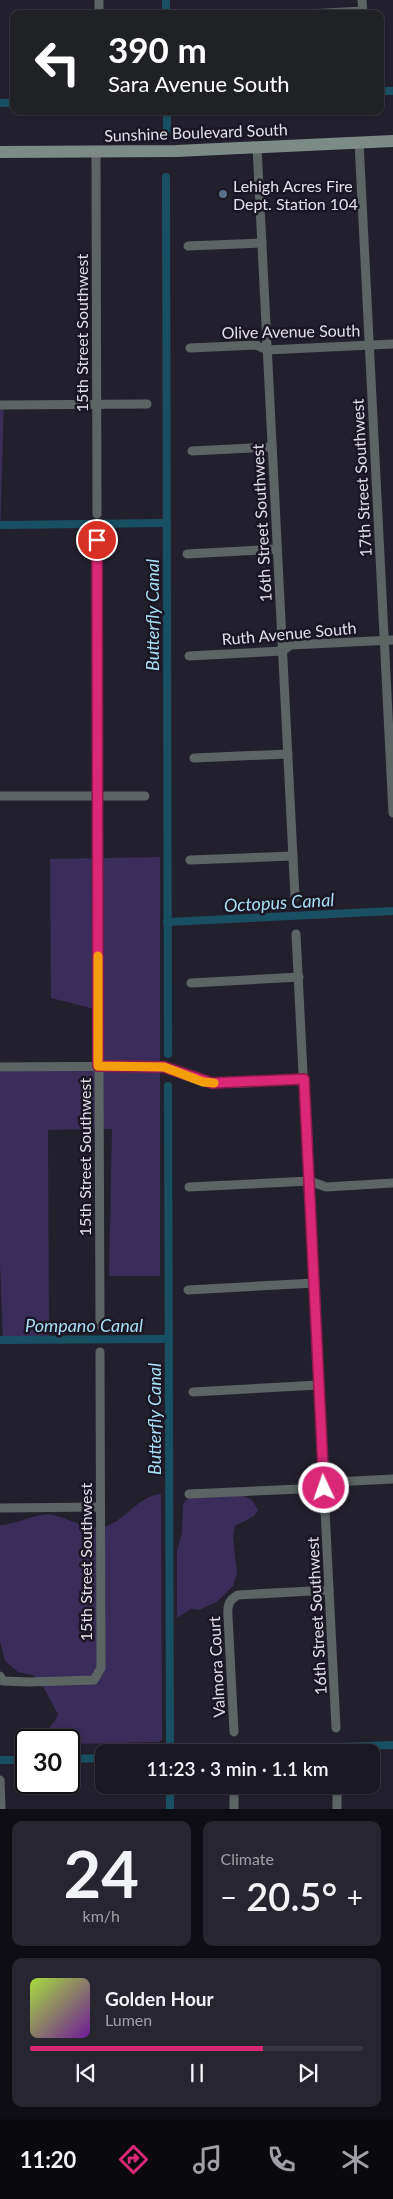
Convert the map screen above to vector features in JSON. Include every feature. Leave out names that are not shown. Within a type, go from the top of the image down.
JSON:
[{"type":"street","name":"Sunshine Boulevard South","points":[[0,152],[96,152],[257,147],[393,140]]},
{"type":"street","name":"17th Street Southwest","points":[[359,142],[389,640],[393,813]]},
{"type":"street","name":"16th Street Southwest","points":[[257,147],[295,897]]},
{"type":"street","name":"15th Street Southwest","points":[[96,152],[97,514]]},
{"type":"street","points":[[188,246],[262,243]]},
{"type":"street","name":"Olive Avenue South","points":[[190,348],[256,345],[268,350],[393,344]]},
{"type":"street","points":[[0,406],[147,404]]},
{"type":"street","points":[[192,451],[272,447]]},
{"type":"street","name":"15th Street Southwest","points":[[97,540],[100,1325]]},
{"type":"street","points":[[188,554],[277,549]]},
{"type":"street","name":"Ruth Avenue South","points":[[188,656],[282,651],[291,645],[389,640]]},
{"type":"street","points":[[194,758],[288,754]]},
{"type":"street","points":[[0,796],[145,796]]},
{"type":"street","points":[[190,860],[293,856]]},
{"type":"street","name":"16th Street Southwest","points":[[296,934],[310,1181],[336,1728]]},
{"type":"street","points":[[191,983],[299,977]]},
{"type":"street","points":[[0,1067],[164,1067],[212,1083],[304,1079]]},
{"type":"street","points":[[189,1188],[310,1181],[326,1187],[393,1183]]},
{"type":"street","points":[[188,1290],[314,1283]]},
{"type":"street","name":"15th Street Southwest","points":[[2,1678],[30,1682],[94,1680],[101,1668],[100,1352]]},
{"type":"street","points":[[193,1392],[319,1385]]},
{"type":"street","points":[[189,1494],[324,1488],[334,1482],[393,1479]]},
{"type":"street","points":[[0,1508],[100,1507]]},
{"type":"street","name":"Valmora Court","points":[[234,1732],[227,1607],[230,1602],[238,1595],[329,1590]]},
{"type":"street","points":[[0,1780],[1,1809]]},
{"type":"street","points":[[234,1794],[234,1809]]},
{"type":"street","points":[[337,1794],[337,1809]]},
{"type":"shaded area","points":[[0,402],[4,402],[0,535]]},
{"type":"shaded area","points":[[160,857],[160,1276],[109,1276],[112,1129],[48,1130],[49,1343],[3,1343],[0,1262],[0,1063],[101,1062],[102,1011],[51,998],[50,859]]},
{"type":"shaded area","points":[[161,1494],[162,1739],[160,1742],[80,1744],[80,1729],[48,1729],[58,1714],[40,1681],[33,1675],[18,1672],[5,1661],[0,1641],[0,1525],[40,1515],[53,1515],[89,1527],[101,1527],[110,1525],[145,1499]]},
{"type":"shaded area","points":[[242,1495],[252,1500],[258,1510],[254,1516],[235,1526],[233,1537],[237,1574],[233,1586],[218,1601],[199,1610],[191,1609],[177,1618],[177,1551],[182,1533],[183,1504],[189,1497]]},
{"type":"waterway","name":"Butterfly Canal","points":[[166,0],[166,10]]},
{"type":"waterway","points":[[384,91],[393,91]]},
{"type":"waterway","points":[[0,103],[10,103]]},
{"type":"waterway","name":"Butterfly Canal","points":[[167,115],[167,132]]},
{"type":"waterway","name":"Butterfly Canal","points":[[166,177],[168,1054]]},
{"type":"waterway","points":[[0,525],[167,523]]},
{"type":"waterway","name":"Octopus Canal","points":[[167,922],[393,911]]},
{"type":"waterway","name":"Butterfly Canal","points":[[168,1086],[170,1744]]},
{"type":"waterway","name":"Pompano Canal","points":[[0,1340],[169,1339]]},
{"type":"waterway","points":[[380,1745],[393,1745]]},
{"type":"waterway","points":[[80,1759],[95,1758]]},
{"type":"waterway","points":[[0,1760],[15,1760]]},
{"type":"waterway","name":"Butterfly Canal","points":[[170,1794],[170,1809]]},
{"type":"slow traffic","points":[[98,956],[98,1066],[164,1067],[203,1082],[214,1083]]},
{"type":"place","name":"Lehigh Acres Fire Dept. Station 104","points":[[223,194]]},
{"type":"route","points":[[97,540],[98,1066],[164,1067],[203,1082],[212,1083],[304,1079],[324,1488]]}]
